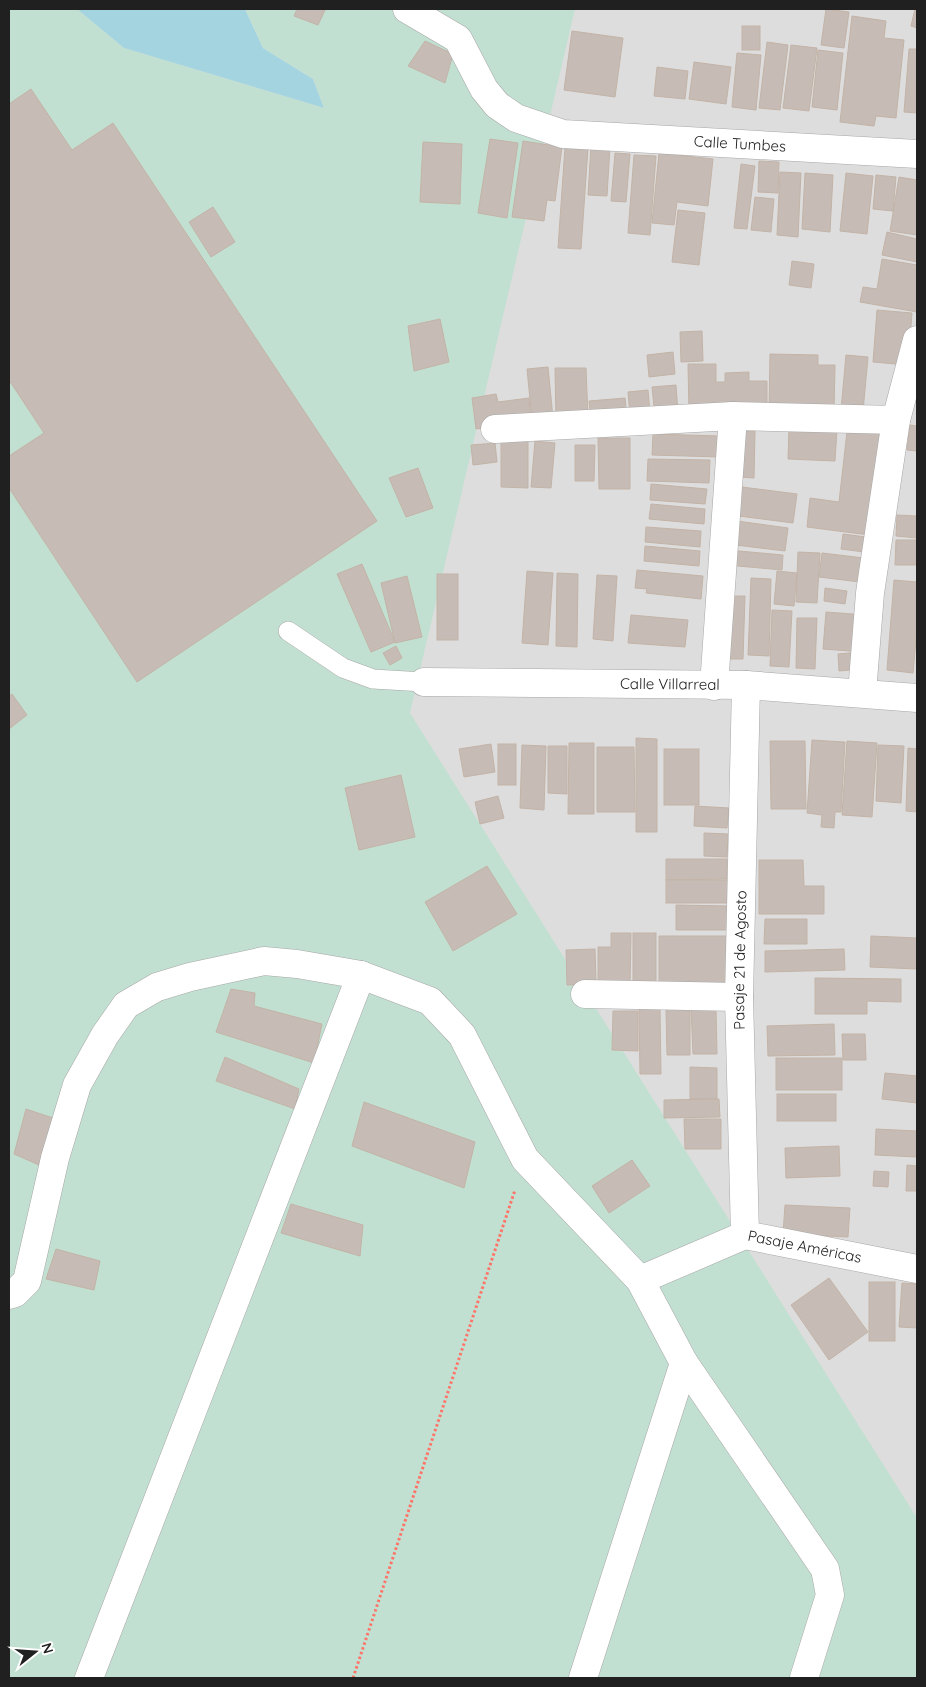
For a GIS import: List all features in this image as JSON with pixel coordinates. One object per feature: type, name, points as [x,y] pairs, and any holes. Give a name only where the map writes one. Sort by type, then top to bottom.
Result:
[{"type":"street","name":"Calle Tumbes","points":[[407,9],[458,39],[484,89],[496,105],[516,118],[563,134],[917,154]]},
{"type":"street","points":[[862,693],[870,593],[896,420],[917,340]]},
{"type":"street","points":[[494,429],[733,416],[896,420]]},
{"type":"street","points":[[714,686],[733,416]]},
{"type":"street","name":"Calle Villarreal","points":[[424,682],[746,685],[917,698]]},
{"type":"street","name":"Pasaje 21 de Agosto","points":[[745,1235],[739,997],[746,685]]},
{"type":"street","points":[[9,1295],[27,1281],[56,1158],[77,1085],[105,1035],[126,1005],[157,987],[190,977],[264,961],[297,964],[361,975],[430,1001],[462,1035],[525,1159],[640,1280],[684,1363],[826,1569],[830,1595],[804,1678]]},
{"type":"street","points":[[89,1678],[361,975]]},
{"type":"street","points":[[585,994],[739,997]]},
{"type":"street","name":"Pasaje Américas","points":[[640,1280],[745,1235],[917,1269]]},
{"type":"street","points":[[583,1678],[684,1363]]},
{"type":"lane","points":[[288,631],[343,668],[373,679],[424,682]]},
{"type":"path","points":[[354,1678],[525,1159]]},
{"type":"shaded area","points":[[77,9],[124,48],[324,108],[313,79],[245,9],[917,9],[917,1678],[9,1038]]},
{"type":"green space","points":[[9,9],[77,9],[124,48],[324,108],[313,79],[263,48],[245,9],[575,9],[410,713],[917,1518],[917,1678],[9,1678]]},
{"type":"water","points":[[77,9],[245,9],[263,48],[313,79],[324,108],[124,48]]},
{"type":"building","points":[[297,9],[325,10],[318,25],[294,16]]},
{"type":"building","points":[[826,9],[849,12],[844,48],[821,45]]},
{"type":"building","points":[[915,9],[917,9],[917,28],[911,26]]},
{"type":"building","points":[[852,16],[886,21],[884,38],[904,40],[896,118],[876,116],[874,126],[840,122]]},
{"type":"building","points":[[742,26],[760,26],[760,50],[742,50]]},
{"type":"building","points":[[572,31],[623,38],[615,97],[564,90]]},
{"type":"building","points":[[425,41],[453,54],[445,83],[408,66]]},
{"type":"building","points":[[767,42],[788,45],[780,110],[759,108]]},
{"type":"building","points":[[791,45],[817,48],[809,111],[783,108]]},
{"type":"building","points":[[909,49],[917,49],[917,113],[904,112]]},
{"type":"building","points":[[818,50],[843,53],[837,110],[812,107]]},
{"type":"building","points":[[737,53],[761,55],[756,110],[732,107]]},
{"type":"building","points":[[694,62],[731,67],[726,104],[689,99]]},
{"type":"building","points":[[657,67],[688,71],[685,99],[654,96]]},
{"type":"building","points":[[31,89],[72,150],[113,123],[377,521],[137,682],[9,488],[9,456],[44,433],[9,380],[9,104]]},
{"type":"building","points":[[490,139],[518,143],[507,218],[478,213]]},
{"type":"building","points":[[523,141],[562,147],[555,201],[547,200],[544,221],[512,217]]},
{"type":"building","points":[[423,142],[462,144],[460,204],[420,202]]},
{"type":"building","points":[[591,146],[610,147],[607,196],[588,195]]},
{"type":"building","points":[[565,147],[588,148],[581,249],[558,248]]},
{"type":"building","points":[[615,153],[630,154],[626,202],[611,201]]},
{"type":"building","points":[[659,153],[713,159],[708,206],[677,202],[674,225],[652,223]]},
{"type":"building","points":[[634,155],[656,156],[650,235],[628,233]]},
{"type":"building","points":[[759,161],[779,162],[778,193],[758,192]]},
{"type":"building","points":[[741,164],[755,166],[747,229],[734,228]]},
{"type":"building","points":[[780,172],[801,173],[798,237],[777,235]]},
{"type":"building","points":[[805,173],[833,175],[830,232],[802,229]]},
{"type":"building","points":[[846,173],[873,176],[867,234],[840,231]]},
{"type":"building","points":[[876,175],[896,177],[893,211],[873,209]]},
{"type":"building","points":[[899,177],[917,180],[917,235],[890,231]]},
{"type":"building","points":[[755,197],[774,199],[771,232],[751,230]]},
{"type":"building","points":[[213,207],[235,242],[211,257],[189,222]]},
{"type":"building","points":[[678,210],[705,213],[699,265],[672,262]]},
{"type":"building","points":[[887,232],[917,239],[917,262],[882,255]]},
{"type":"building","points":[[882,259],[917,265],[917,312],[860,302],[863,287],[877,289]]},
{"type":"building","points":[[792,261],[814,264],[811,288],[789,285]]},
{"type":"building","points":[[877,310],[912,313],[908,365],[873,362]]},
{"type":"building","points":[[440,319],[449,362],[414,371],[408,326]]},
{"type":"building","points":[[702,331],[703,361],[681,362],[680,332]]},
{"type":"building","points":[[673,352],[675,374],[649,377],[647,355]]},
{"type":"building","points":[[770,354],[818,355],[818,365],[835,365],[834,413],[769,411]]},
{"type":"building","points":[[846,355],[868,357],[863,411],[841,410]]},
{"type":"building","points":[[688,364],[716,364],[716,382],[725,382],[725,373],[749,372],[749,381],[767,381],[767,412],[689,413]]},
{"type":"building","points":[[548,367],[553,418],[532,420],[527,369]]},
{"type":"building","points":[[555,368],[586,368],[588,419],[556,420]]},
{"type":"building","points":[[676,385],[678,413],[655,416],[652,387]]},
{"type":"building","points":[[648,390],[650,413],[630,415],[628,392]]},
{"type":"building","points":[[496,394],[498,402],[529,398],[531,421],[476,429],[472,398]]},
{"type":"building","points":[[625,398],[627,418],[591,420],[589,401]]},
{"type":"building","points":[[848,423],[882,427],[869,535],[807,527],[810,498],[839,502]]},
{"type":"building","points":[[910,425],[917,426],[917,451],[907,450]]},
{"type":"building","points":[[789,427],[837,429],[835,461],[788,459]]},
{"type":"building","points":[[738,431],[755,431],[754,478],[738,477]]},
{"type":"building","points":[[653,434],[719,436],[719,457],[652,455]]},
{"type":"building","points":[[598,438],[630,438],[630,489],[599,489]]},
{"type":"building","points":[[501,441],[528,441],[528,488],[501,487]]},
{"type":"building","points":[[535,441],[555,443],[551,488],[531,487]]},
{"type":"building","points":[[495,443],[497,462],[473,465],[471,445]]},
{"type":"building","points":[[575,445],[595,445],[594,481],[575,481]]},
{"type":"building","points":[[648,459],[710,460],[709,483],[647,481]]},
{"type":"building","points":[[418,468],[433,508],[406,517],[389,478]]},
{"type":"building","points":[[651,484],[707,489],[705,504],[650,500]]},
{"type":"building","points":[[734,486],[797,494],[793,523],[731,515]]},
{"type":"building","points":[[651,504],[705,509],[704,524],[649,519]]},
{"type":"building","points":[[897,515],[917,516],[917,538],[896,536]]},
{"type":"building","points":[[730,520],[788,528],[785,551],[727,544]]},
{"type":"building","points":[[646,527],[701,531],[700,547],[645,542]]},
{"type":"building","points":[[843,534],[874,538],[872,553],[841,549]]},
{"type":"building","points":[[896,540],[917,540],[917,565],[895,565]]},
{"type":"building","points":[[645,546],[700,551],[699,566],[644,561]]},
{"type":"building","points":[[728,550],[783,555],[782,570],[727,565]]},
{"type":"building","points":[[798,552],[820,553],[817,603],[796,602]]},
{"type":"building","points":[[822,553],[872,559],[868,583],[819,577]]},
{"type":"building","points":[[362,564],[395,642],[371,652],[337,574]]},
{"type":"building","points":[[637,570],[703,576],[701,599],[646,593],[647,589],[635,588]]},
{"type":"building","points":[[527,571],[553,573],[548,645],[522,643]]},
{"type":"building","points":[[777,571],[797,573],[794,606],[774,604]]},
{"type":"building","points":[[557,573],[578,574],[577,647],[556,646]]},
{"type":"building","points":[[437,574],[458,574],[458,640],[437,640]]},
{"type":"building","points":[[597,575],[617,576],[613,641],[593,639]]},
{"type":"building","points":[[407,576],[422,637],[395,643],[381,583]]},
{"type":"building","points":[[751,578],[771,579],[769,656],[748,655]]},
{"type":"building","points":[[894,580],[917,582],[917,629],[913,673],[887,670]]},
{"type":"building","points":[[825,588],[847,591],[845,604],[824,601]]},
{"type":"building","points":[[726,596],[745,596],[743,659],[724,659]]},
{"type":"building","points":[[772,610],[792,611],[789,667],[770,666]]},
{"type":"building","points":[[826,612],[866,615],[863,652],[823,649]]},
{"type":"building","points":[[631,615],[688,620],[685,647],[628,643]]},
{"type":"building","points":[[797,618],[817,618],[815,669],[796,668]]},
{"type":"building","points":[[396,646],[402,658],[390,665],[383,653]]},
{"type":"building","points":[[860,652],[861,669],[839,671],[838,654]]},
{"type":"building","points":[[12,694],[27,715],[9,729],[9,696]]},
{"type":"building","points":[[636,738],[657,739],[657,832],[636,832]]},
{"type":"building","points":[[812,740],[845,742],[841,812],[835,812],[834,828],[821,827],[822,815],[807,813]]},
{"type":"building","points":[[770,741],[805,741],[806,809],[771,809]]},
{"type":"building","points":[[847,741],[877,743],[872,817],[842,815]]},
{"type":"building","points":[[569,743],[594,743],[594,814],[568,814]]},
{"type":"building","points":[[491,744],[495,772],[464,777],[459,749]]},
{"type":"building","points":[[498,744],[516,744],[516,785],[498,785]]},
{"type":"building","points":[[522,745],[546,746],[544,810],[520,808]]},
{"type":"building","points":[[878,745],[904,746],[901,803],[876,801]]},
{"type":"building","points":[[548,746],[567,746],[567,794],[548,793]]},
{"type":"building","points":[[597,747],[634,747],[635,812],[597,812]]},
{"type":"building","points":[[908,748],[917,749],[917,812],[906,811]]},
{"type":"building","points":[[664,749],[699,749],[699,805],[664,805]]},
{"type":"building","points":[[401,775],[415,837],[359,850],[345,788]]},
{"type":"building","points":[[498,796],[504,818],[480,824],[475,802]]},
{"type":"building","points":[[695,806],[729,808],[727,828],[694,826]]},
{"type":"building","points":[[704,833],[728,834],[727,857],[704,856]]},
{"type":"building","points":[[666,859],[727,859],[727,879],[666,880]]},
{"type":"building","points":[[759,860],[803,860],[804,886],[824,886],[824,914],[759,914]]},
{"type":"building","points":[[487,866],[517,914],[453,951],[425,902]]},
{"type":"building","points":[[666,880],[728,880],[728,903],[666,903]]},
{"type":"building","points":[[676,905],[729,906],[729,930],[676,930]]},
{"type":"building","points":[[765,919],[807,919],[807,944],[764,944]]},
{"type":"building","points":[[611,933],[631,933],[630,985],[598,985],[598,947],[611,947]]},
{"type":"building","points":[[633,933],[656,933],[656,987],[633,987]]},
{"type":"building","points":[[659,936],[731,936],[731,986],[659,987]]},
{"type":"building","points":[[871,936],[917,938],[917,969],[870,967]]},
{"type":"building","points":[[595,949],[596,984],[567,985],[566,950]]},
{"type":"building","points":[[844,949],[845,970],[765,972],[765,951]]},
{"type":"building","points":[[815,978],[901,979],[901,1002],[867,1001],[867,1014],[815,1014]]},
{"type":"building","points":[[231,989],[255,993],[254,1006],[322,1024],[314,1063],[216,1032]]},
{"type":"building","points":[[639,1008],[660,1008],[661,1074],[640,1074]]},
{"type":"building","points":[[716,1008],[717,1054],[693,1054],[691,1009]]},
{"type":"building","points":[[666,1009],[690,1009],[690,1055],[667,1055]]},
{"type":"building","points":[[613,1011],[638,1011],[638,1051],[612,1050]]},
{"type":"building","points":[[834,1024],[835,1055],[768,1056],[767,1026]]},
{"type":"building","points":[[842,1034],[865,1034],[866,1060],[843,1060]]},
{"type":"building","points":[[225,1057],[299,1089],[295,1109],[216,1081]]},
{"type":"building","points":[[776,1058],[842,1058],[842,1090],[776,1090]]},
{"type":"building","points":[[690,1067],[717,1068],[717,1099],[690,1099]]},
{"type":"building","points":[[885,1073],[917,1076],[917,1103],[882,1099]]},
{"type":"building","points":[[777,1094],[836,1094],[836,1121],[777,1121]]},
{"type":"building","points":[[719,1099],[720,1117],[664,1118],[664,1100]]},
{"type":"building","points":[[364,1102],[475,1142],[464,1188],[352,1146]]},
{"type":"building","points":[[26,1109],[53,1118],[39,1165],[14,1154]]},
{"type":"building","points":[[684,1119],[721,1119],[721,1149],[685,1149]]},
{"type":"building","points":[[876,1129],[917,1131],[917,1157],[875,1155]]},
{"type":"building","points":[[839,1146],[840,1176],[786,1178],[785,1148]]},
{"type":"building","points":[[632,1160],[650,1186],[609,1213],[592,1186]]},
{"type":"building","points":[[907,1165],[917,1166],[917,1191],[906,1191]]},
{"type":"building","points":[[874,1171],[889,1172],[888,1187],[873,1186]]},
{"type":"building","points":[[291,1204],[363,1225],[360,1256],[281,1233]]},
{"type":"building","points":[[785,1205],[850,1208],[848,1237],[783,1234]]},
{"type":"building","points":[[56,1249],[100,1261],[94,1290],[46,1279]]},
{"type":"building","points":[[829,1278],[868,1332],[829,1360],[791,1305]]},
{"type":"building","points":[[869,1282],[895,1282],[895,1341],[869,1341]]},
{"type":"building","points":[[902,1283],[917,1284],[917,1328],[899,1327]]}]
